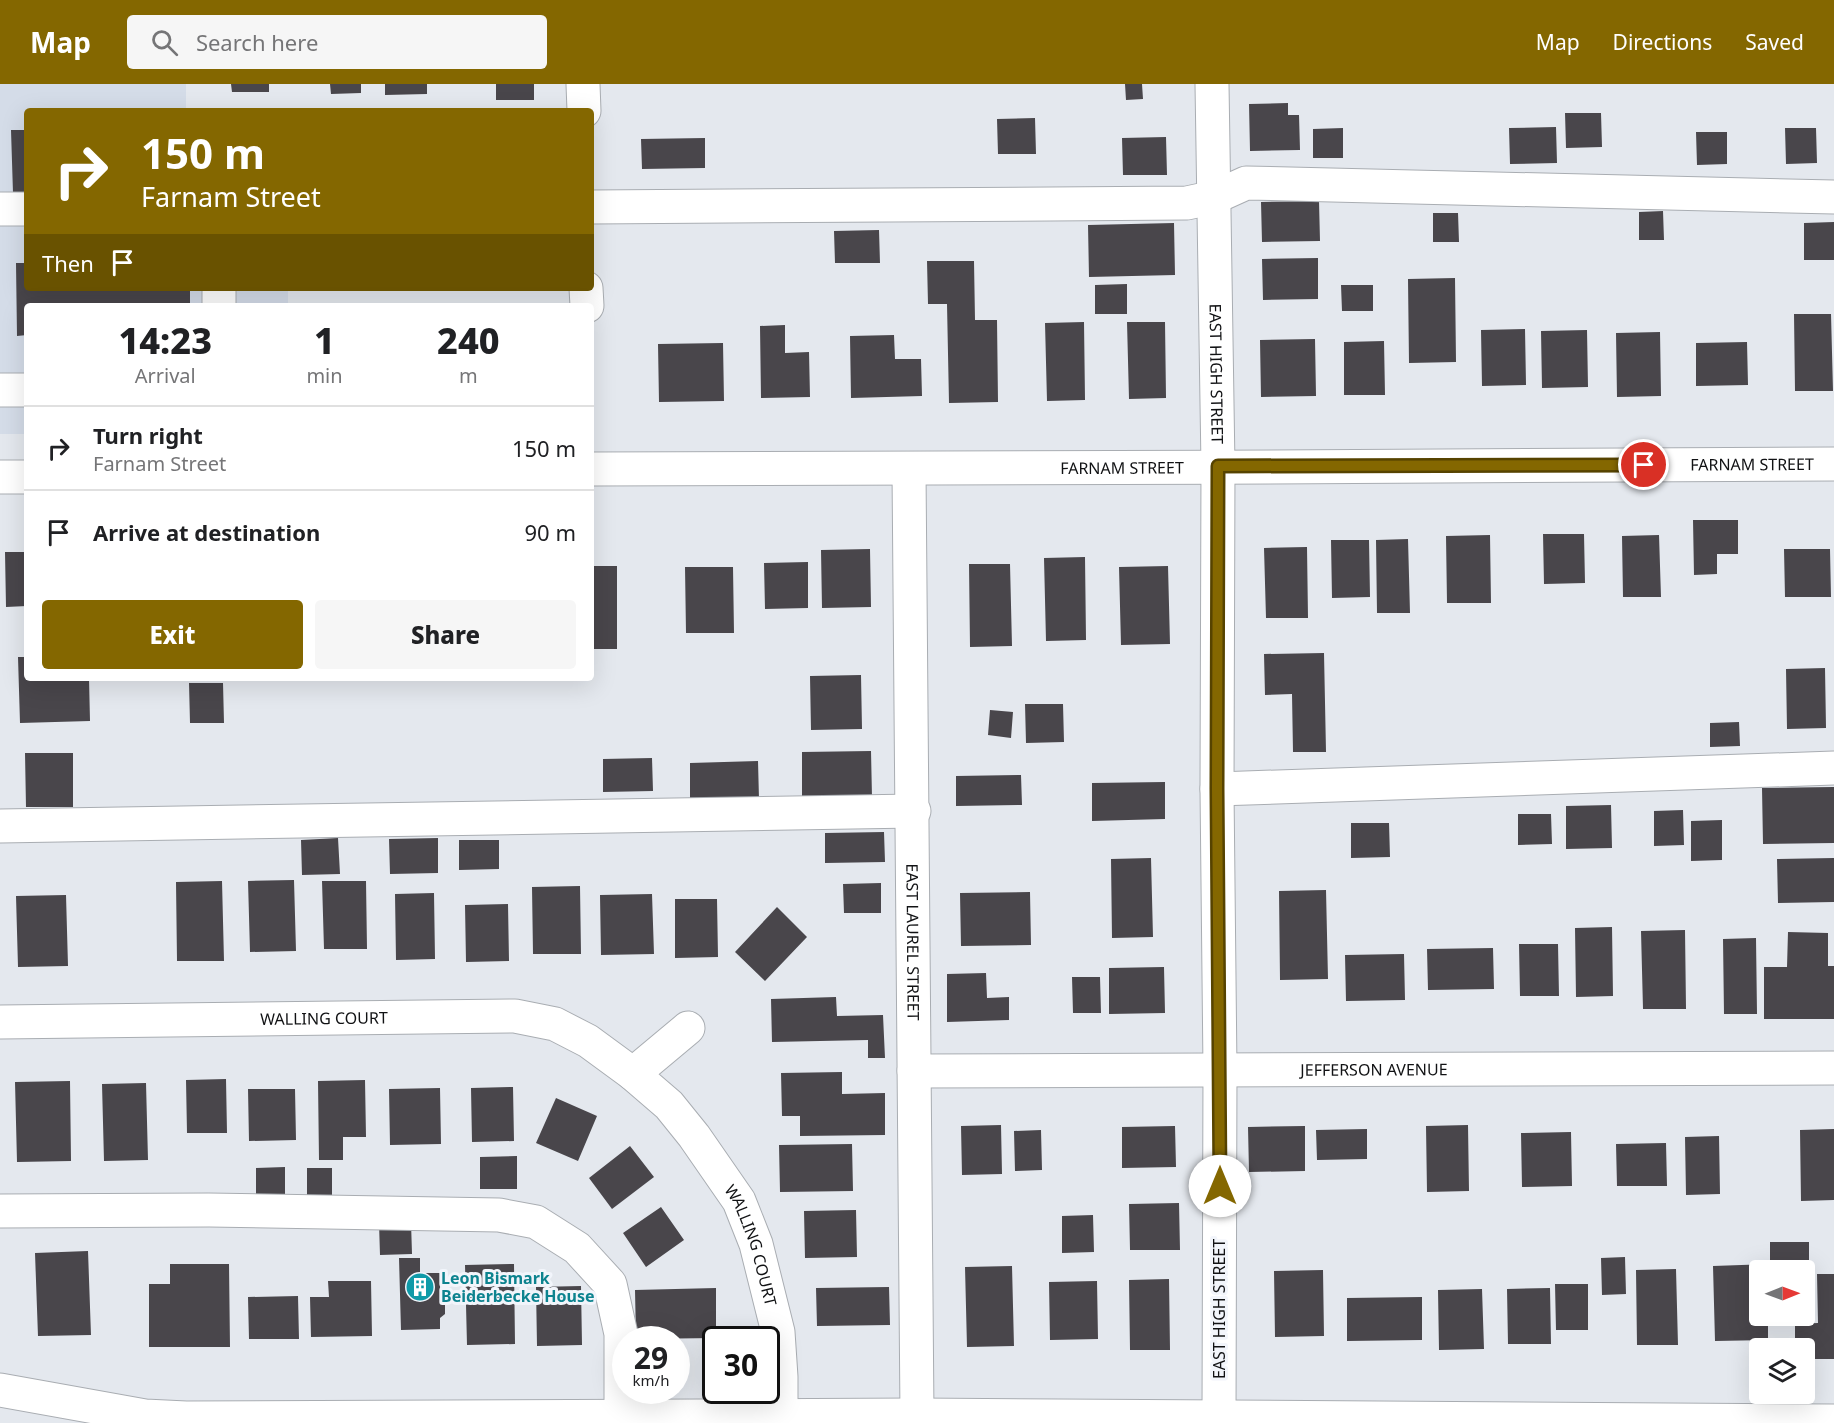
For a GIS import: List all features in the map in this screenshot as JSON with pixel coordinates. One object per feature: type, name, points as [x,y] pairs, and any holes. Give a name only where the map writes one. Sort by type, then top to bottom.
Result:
[{"type":"street","points":[[583,84],[584,108]]},
{"type":"street","name":"EAST HIGH STREET","points":[[1212,84],[1218,466],[1219,1418]]},
{"type":"street","points":[[594,207],[1187,203],[1215,197],[1246,183],[1834,197]]},
{"type":"street","points":[[0,209],[24,209]]},
{"type":"street","points":[[0,390],[24,390]]},
{"type":"street","name":"FARNAM STREET","points":[[594,469],[909,470],[1218,466],[1834,464]]},
{"type":"street","name":"EAST LAUREL STREET","points":[[909,470],[914,811],[917,1415]]},
{"type":"street","points":[[0,477],[24,477]]},
{"type":"street","points":[[1217,789],[1834,768]]},
{"type":"street","points":[[0,826],[914,811]]},
{"type":"street","name":"WALLING COURT","points":[[0,1022],[516,1016],[555,1024],[588,1041],[633,1074],[669,1106],[694,1136],[739,1201],[756,1244],[778,1332],[781,1417]]},
{"type":"street","points":[[633,1074],[688,1028]]},
{"type":"street","name":"JEFFERSON AVENUE","points":[[914,1071],[1834,1068]]},
{"type":"street","points":[[0,1211],[209,1210],[499,1215],[536,1222],[577,1248],[610,1284],[621,1334],[621,1416]]},
{"type":"street","points":[[0,1390],[145,1416],[186,1418],[917,1415],[1358,1421],[1825,1422]]},
{"type":"shaded area","points":[[0,84],[186,84],[186,108],[24,108],[24,197],[0,198]]},
{"type":"shaded area","points":[[0,223],[24,223],[24,291],[288,291],[288,303],[24,303],[24,434],[0,434]]},
{"type":"building","points":[[231,84],[269,84],[269,92],[232,92]]},
{"type":"building","points":[[330,84],[361,84],[361,93],[331,94]]},
{"type":"building","points":[[385,84],[427,84],[427,94],[385,95]]},
{"type":"building","points":[[496,84],[534,84],[534,100],[496,100]]},
{"type":"building","points":[[1125,84],[1142,84],[1143,99],[1126,100]]},
{"type":"building","points":[[1288,103],[1288,115],[1299,115],[1300,150],[1250,151],[1249,104]]},
{"type":"building","points":[[1565,113],[1601,113],[1602,147],[1566,148]]},
{"type":"building","points":[[1035,118],[1036,154],[998,154],[997,119]]},
{"type":"building","points":[[1556,127],[1557,163],[1510,164],[1509,128]]},
{"type":"building","points":[[1343,128],[1343,158],[1313,158],[1313,129]]},
{"type":"building","points":[[1785,128],[1816,128],[1817,163],[1786,164]]},
{"type":"building","points":[[11,130],[24,130],[24,193],[13,193]]},
{"type":"building","points":[[1696,132],[1727,132],[1727,164],[1697,165]]},
{"type":"building","points":[[1166,137],[1167,175],[1123,175],[1122,138]]},
{"type":"building","points":[[705,138],[705,168],[642,169],[641,139]]},
{"type":"building","points":[[1319,201],[1320,241],[1262,242],[1261,202]]},
{"type":"building","points":[[1663,211],[1664,240],[1639,240],[1639,212]]},
{"type":"building","points":[[1433,213],[1458,213],[1459,242],[1433,242]]},
{"type":"building","points":[[1834,222],[1834,260],[1804,260],[1804,223]]},
{"type":"building","points":[[1174,223],[1175,275],[1089,277],[1088,225]]},
{"type":"building","points":[[879,230],[880,263],[835,263],[834,231]]},
{"type":"building","points":[[1318,258],[1318,299],[1263,300],[1262,259]]},
{"type":"building","points":[[927,261],[974,261],[975,320],[997,320],[998,402],[949,403],[947,304],[928,304]]},
{"type":"building","points":[[16,263],[24,263],[24,291],[190,291],[190,303],[24,303],[24,335],[17,336]]},
{"type":"building","points":[[1455,278],[1456,362],[1409,363],[1408,279]]},
{"type":"building","points":[[1127,284],[1127,314],[1095,314],[1095,285]]},
{"type":"building","points":[[1341,285],[1373,285],[1373,311],[1342,311]]},
{"type":"building","points":[[1794,314],[1831,314],[1833,391],[1795,391]]},
{"type":"building","points":[[1084,322],[1085,400],[1047,401],[1045,323]]},
{"type":"building","points":[[1127,322],[1165,322],[1166,398],[1129,399]]},
{"type":"building","points":[[785,325],[785,353],[809,352],[810,397],[761,398],[760,326]]},
{"type":"building","points":[[1525,329],[1526,385],[1482,386],[1481,330]]},
{"type":"building","points":[[1587,330],[1588,387],[1542,388],[1541,331]]},
{"type":"building","points":[[1660,332],[1661,396],[1617,397],[1616,333]]},
{"type":"building","points":[[894,335],[895,359],[921,359],[922,396],[851,398],[850,336]]},
{"type":"building","points":[[1315,339],[1316,396],[1261,397],[1260,340]]},
{"type":"building","points":[[1384,341],[1385,395],[1344,395],[1344,342]]},
{"type":"building","points":[[1747,342],[1748,385],[1696,386],[1696,343]]},
{"type":"building","points":[[723,343],[724,401],[659,402],[658,344]]},
{"type":"building","points":[[1693,520],[1738,520],[1738,554],[1717,554],[1717,574],[1694,575]]},
{"type":"building","points":[[1543,534],[1584,534],[1585,583],[1544,584]]},
{"type":"building","points":[[1490,535],[1491,603],[1447,603],[1446,536]]},
{"type":"building","points":[[1659,535],[1661,597],[1623,597],[1622,536]]},
{"type":"building","points":[[1408,539],[1410,613],[1377,613],[1376,540]]},
{"type":"building","points":[[1331,540],[1369,540],[1370,597],[1332,598]]},
{"type":"building","points":[[1307,547],[1308,618],[1266,618],[1264,548]]},
{"type":"building","points":[[870,549],[871,607],[822,608],[821,550]]},
{"type":"building","points":[[1784,549],[1830,549],[1831,597],[1785,597]]},
{"type":"building","points":[[5,552],[24,552],[24,606],[6,607]]},
{"type":"building","points":[[1085,557],[1086,640],[1046,641],[1044,558]]},
{"type":"building","points":[[808,562],[808,608],[765,609],[764,563]]},
{"type":"building","points":[[969,564],[1010,564],[1012,646],[970,647]]},
{"type":"building","points":[[594,566],[617,566],[617,649],[594,649]]},
{"type":"building","points":[[1168,566],[1170,644],[1121,645],[1119,567]]},
{"type":"building","points":[[685,567],[733,567],[734,633],[686,633]]},
{"type":"building","points":[[1324,653],[1326,752],[1293,752],[1292,694],[1265,695],[1264,654]]},
{"type":"building","points":[[18,657],[24,657],[24,681],[89,681],[90,721],[20,723]]},
{"type":"building","points":[[1825,668],[1826,728],[1787,729],[1786,669]]},
{"type":"building","points":[[861,675],[862,729],[811,730],[810,676]]},
{"type":"building","points":[[189,683],[223,683],[224,723],[190,723]]},
{"type":"building","points":[[1025,704],[1063,704],[1064,742],[1026,743]]},
{"type":"building","points":[[990,710],[1013,712],[1011,738],[988,735]]},
{"type":"building","points":[[1739,722],[1740,746],[1710,747],[1710,723]]},
{"type":"building","points":[[871,751],[872,797],[802,798],[802,752]]},
{"type":"building","points":[[25,753],[73,753],[73,807],[26,807]]},
{"type":"building","points":[[652,758],[653,791],[603,792],[603,759]]},
{"type":"building","points":[[758,761],[759,799],[690,800],[690,763]]},
{"type":"building","points":[[1021,775],[1022,805],[956,806],[956,776]]},
{"type":"building","points":[[1165,782],[1165,819],[1092,821],[1092,783]]},
{"type":"building","points":[[1834,787],[1834,843],[1763,844],[1762,788]]},
{"type":"building","points":[[1611,805],[1612,848],[1566,849],[1566,806]]},
{"type":"building","points":[[1683,810],[1684,845],[1654,846],[1654,811]]},
{"type":"building","points":[[1518,814],[1551,814],[1552,844],[1518,845]]},
{"type":"building","points":[[1722,820],[1722,860],[1691,861],[1691,821]]},
{"type":"building","points":[[1351,823],[1389,823],[1390,857],[1351,858]]},
{"type":"building","points":[[884,832],[885,862],[825,863],[825,833]]},
{"type":"building","points":[[338,838],[340,874],[302,875],[301,840]]},
{"type":"building","points":[[438,838],[438,873],[390,874],[389,839]]},
{"type":"building","points":[[459,840],[499,840],[499,869],[459,870]]},
{"type":"building","points":[[1151,858],[1153,937],[1112,938],[1111,859]]},
{"type":"building","points":[[1834,858],[1834,902],[1778,903],[1777,859]]},
{"type":"building","points":[[294,880],[296,951],[250,952],[248,881]]},
{"type":"building","points":[[222,881],[224,961],[177,961],[176,882]]},
{"type":"building","points":[[322,881],[366,881],[367,949],[324,949]]},
{"type":"building","points":[[881,883],[881,913],[844,913],[843,884]]},
{"type":"building","points":[[580,886],[581,954],[533,954],[532,887]]},
{"type":"building","points":[[1326,890],[1328,979],[1280,980],[1279,891]]},
{"type":"building","points":[[1030,892],[1031,945],[961,946],[960,893]]},
{"type":"building","points":[[434,893],[435,959],[396,960],[395,894]]},
{"type":"building","points":[[652,894],[654,954],[601,955],[600,895]]},
{"type":"building","points":[[66,895],[68,966],[18,967],[16,896]]},
{"type":"building","points":[[675,899],[717,899],[718,957],[675,958]]},
{"type":"building","points":[[508,904],[509,961],[466,962],[465,905]]},
{"type":"building","points":[[777,907],[807,937],[765,981],[735,952]]},
{"type":"building","points":[[1612,927],[1613,996],[1576,997],[1575,928]]},
{"type":"building","points":[[1685,930],[1686,1009],[1643,1009],[1641,931]]},
{"type":"building","points":[[1788,932],[1828,933],[1828,966],[1834,966],[1834,1019],[1764,1019],[1764,967],[1787,967]]},
{"type":"building","points":[[1756,938],[1757,1014],[1724,1014],[1723,939]]},
{"type":"building","points":[[1519,944],[1558,944],[1559,996],[1520,996]]},
{"type":"building","points":[[1493,948],[1494,989],[1428,990],[1427,949]]},
{"type":"building","points":[[1404,954],[1405,1000],[1346,1001],[1345,955]]},
{"type":"building","points":[[1164,967],[1165,1013],[1109,1014],[1109,968]]},
{"type":"building","points":[[986,973],[987,998],[1009,997],[1009,1020],[947,1022],[947,974]]},
{"type":"building","points":[[1072,977],[1100,977],[1101,1013],[1073,1013]]},
{"type":"building","points":[[836,997],[837,1016],[883,1015],[885,1058],[868,1058],[868,1040],[772,1042],[771,999]]},
{"type":"building","points":[[842,1072],[842,1094],[885,1093],[885,1135],[800,1136],[800,1116],[782,1116],[781,1073]]},
{"type":"building","points":[[226,1079],[227,1133],[187,1133],[186,1080]]},
{"type":"building","points":[[365,1080],[366,1137],[343,1137],[343,1160],[319,1160],[318,1081]]},
{"type":"building","points":[[70,1081],[71,1161],[17,1162],[15,1082]]},
{"type":"building","points":[[146,1083],[148,1160],[104,1161],[102,1084]]},
{"type":"building","points":[[513,1087],[514,1141],[472,1142],[471,1088]]},
{"type":"building","points":[[440,1088],[441,1144],[390,1145],[389,1089]]},
{"type":"building","points":[[248,1089],[295,1089],[296,1140],[249,1141]]},
{"type":"building","points":[[556,1098],[597,1116],[578,1161],[536,1143]]},
{"type":"building","points":[[1001,1125],[1002,1174],[962,1175],[961,1126]]},
{"type":"building","points":[[1468,1125],[1469,1191],[1427,1192],[1426,1126]]},
{"type":"building","points":[[1175,1126],[1176,1167],[1122,1168],[1122,1127]]},
{"type":"building","points":[[1305,1126],[1305,1171],[1249,1172],[1248,1127]]},
{"type":"building","points":[[1367,1129],[1367,1159],[1317,1160],[1316,1130]]},
{"type":"building","points":[[1834,1129],[1834,1200],[1801,1201],[1800,1130]]},
{"type":"building","points":[[1041,1130],[1042,1170],[1015,1171],[1014,1131]]},
{"type":"building","points":[[1571,1132],[1572,1186],[1522,1187],[1521,1133]]},
{"type":"building","points":[[1719,1136],[1720,1194],[1686,1195],[1685,1137]]},
{"type":"building","points":[[1666,1143],[1667,1186],[1617,1186],[1616,1144]]},
{"type":"building","points":[[852,1144],[853,1191],[780,1192],[779,1145]]},
{"type":"building","points":[[630,1146],[654,1177],[612,1209],[589,1178]]},
{"type":"building","points":[[517,1156],[517,1189],[480,1189],[480,1157]]},
{"type":"building","points":[[285,1167],[285,1197],[256,1198],[256,1168]]},
{"type":"building","points":[[307,1168],[332,1168],[332,1198],[307,1199]]},
{"type":"building","points":[[1179,1203],[1180,1250],[1130,1250],[1129,1204]]},
{"type":"building","points":[[661,1207],[684,1240],[646,1267],[623,1233]]},
{"type":"building","points":[[856,1210],[857,1257],[805,1258],[804,1211]]},
{"type":"building","points":[[1093,1215],[1094,1252],[1062,1253],[1062,1216]]},
{"type":"building","points":[[411,1222],[412,1254],[380,1255],[379,1223]]},
{"type":"building","points":[[1770,1242],[1809,1242],[1809,1260],[1770,1260]]},
{"type":"building","points":[[88,1251],[91,1335],[38,1336],[35,1253]]},
{"type":"building","points":[[1625,1257],[1626,1294],[1602,1295],[1601,1258]]},
{"type":"building","name":"Leon Bismark Beiderbecke House","points":[[399,1258],[420,1258],[420,1273],[440,1273],[440,1300],[445,1305],[445,1314],[440,1318],[440,1329],[401,1330]]},
{"type":"building","points":[[170,1264],[229,1264],[230,1347],[149,1347],[149,1284],[170,1284]]},
{"type":"building","points":[[514,1264],[515,1344],[467,1345],[465,1265]]},
{"type":"building","points":[[1749,1265],[1749,1326],[1768,1326],[1768,1338],[1715,1341],[1713,1266]]},
{"type":"building","points":[[1012,1266],[1014,1346],[967,1347],[965,1267]]},
{"type":"building","points":[[1676,1269],[1678,1345],[1637,1345],[1636,1270]]},
{"type":"building","points":[[1323,1270],[1324,1336],[1275,1337],[1274,1271]]},
{"type":"building","points":[[1817,1274],[1834,1274],[1834,1359],[1815,1359],[1815,1338],[1795,1338],[1795,1326],[1815,1326],[1815,1323],[1818,1323]]},
{"type":"building","points":[[1169,1279],[1170,1350],[1130,1350],[1129,1280]]},
{"type":"building","points":[[328,1281],[371,1281],[372,1336],[311,1337],[310,1297],[329,1297]]},
{"type":"building","points":[[1097,1281],[1098,1339],[1050,1340],[1049,1282]]},
{"type":"building","points":[[1555,1284],[1588,1284],[1588,1330],[1556,1330]]},
{"type":"building","points":[[581,1286],[582,1345],[537,1346],[536,1287]]},
{"type":"building","points":[[889,1287],[890,1325],[817,1326],[816,1288]]},
{"type":"building","points":[[716,1288],[716,1326],[702,1326],[702,1338],[690,1338],[690,1326],[636,1326],[635,1290]]},
{"type":"building","points":[[1550,1288],[1551,1344],[1508,1344],[1507,1289]]},
{"type":"building","points":[[1482,1289],[1484,1349],[1439,1350],[1438,1290]]},
{"type":"building","points":[[298,1296],[299,1339],[249,1339],[248,1297]]},
{"type":"building","points":[[1422,1297],[1422,1340],[1347,1341],[1347,1298]]},
{"type":"place","name":"Leon Bismark Beiderbecke House","points":[[420,1287]]},
{"type":"route","points":[[1220,1186],[1217,789],[1218,466],[1644,465]]}]
